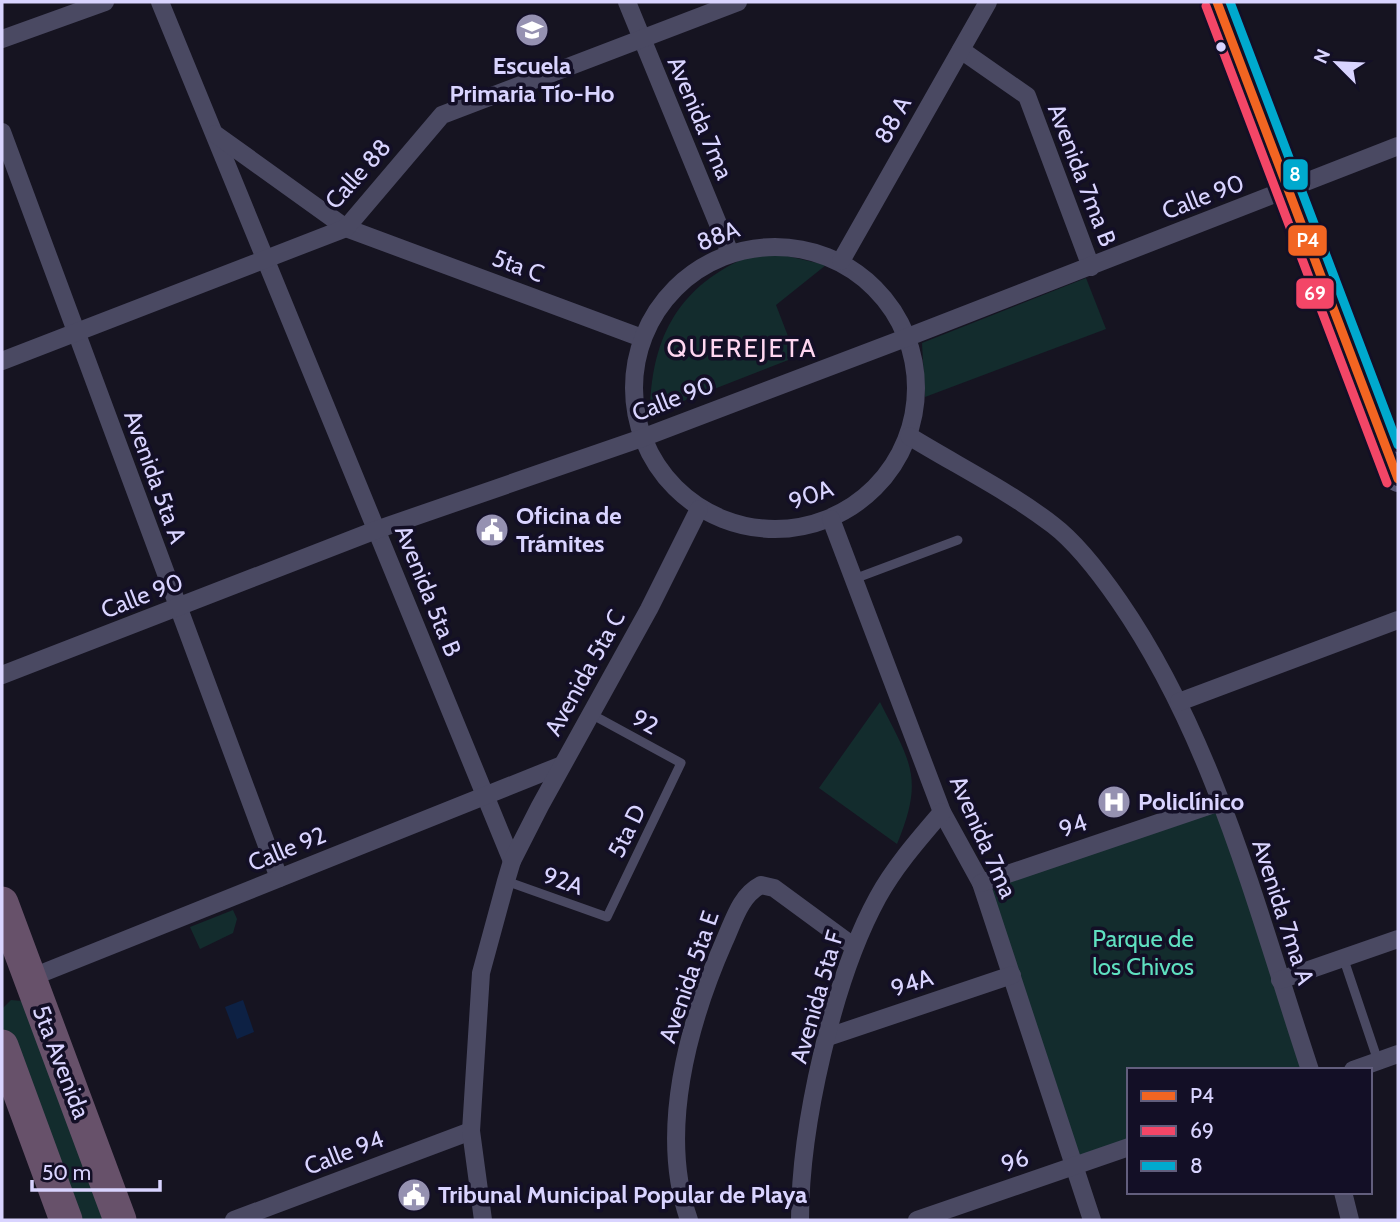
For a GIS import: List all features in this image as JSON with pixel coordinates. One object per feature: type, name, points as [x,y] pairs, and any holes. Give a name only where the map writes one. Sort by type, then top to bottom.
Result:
[{"type":"highway","name":"5ta Avenida","points":[[2,903],[120,1220]]},
{"type":"highway","name":"5ta Avenida","points":[[2,1046],[66,1220]]},
{"type":"main road","points":[[1217,2],[1398,479]]},
{"type":"street","points":[[2,39],[104,2]]},
{"type":"street","name":"Avenida 5ta B","points":[[160,2],[512,861]]},
{"type":"street","name":"Avenida 7ma","points":[[627,2],[730,253]]},
{"type":"street","name":"Calle 88","points":[[2,361],[346,228],[442,115],[738,2]]},
{"type":"street","name":"88 A","points":[[841,261],[988,2]]},
{"type":"street","name":"Avenida 7ma B","points":[[961,50],[1027,96],[1091,267]]},
{"type":"street","name":"Avenida 5ta A","points":[[2,132],[279,878]]},
{"type":"street","name":"5ta C","points":[[215,134],[346,228],[642,338]]},
{"type":"street","name":"Calle 90","points":[[2,675],[376,530],[642,438],[1091,267],[1398,146]]},
{"type":"street","name":"88A","points":[[642,338],[663,301],[685,279],[730,253],[767,246],[806,248],[841,261],[877,289],[892,307],[908,337]]},
{"type":"street","name":"90A","points":[[699,509],[741,526],[787,530],[831,519],[864,498],[891,470],[909,436],[916,403],[916,381],[908,337]]},
{"type":"street","points":[[642,338],[634,371],[634,405],[642,438],[665,478],[699,509]]},
{"type":"street","name":"Avenida 7ma A","points":[[909,436],[1054,526],[1102,577],[1146,641],[1179,702],[1220,802],[1309,1068]]},
{"type":"street","name":"Avenida 5ta C","points":[[512,861],[699,509]]},
{"type":"street","name":"Avenida 7ma","points":[[831,519],[942,812],[981,883],[1092,1220]]},
{"type":"street","points":[[1179,702],[1398,620]]},
{"type":"street","name":"Calle 92","points":[[30,978],[562,765]]},
{"type":"street","name":"94","points":[[981,883],[1220,802]]},
{"type":"street","name":"Avenida 5ta F","points":[[800,1220],[806,1130],[853,946],[878,895],[908,852],[942,812]]},
{"type":"street","points":[[483,1220],[471,1131],[481,973],[512,861]]},
{"type":"street","name":"Avenida 5ta E","points":[[689,1220],[677,1153],[680,1094],[694,1028],[716,960],[740,905],[750,891],[761,885],[786,894],[853,946]]},
{"type":"street","points":[[1280,980],[1398,939]]},
{"type":"street","name":"94A","points":[[828,1037],[1012,975]]},
{"type":"street","points":[[1359,1068],[1398,1054]]},
{"type":"street","name":"Calle 94","points":[[233,1220],[471,1131]]},
{"type":"street","name":"96","points":[[917,1220],[1127,1148]]},
{"type":"street","points":[[1344,1194],[1350,1220]]},
{"type":"lane","points":[[854,579],[958,540]]},
{"type":"lane","name":"92","points":[[591,714],[681,763]]},
{"type":"lane","name":"5ta D","points":[[607,917],[681,763]]},
{"type":"lane","name":"92A","points":[[506,881],[607,917]]},
{"type":"lane","points":[[1343,957],[1378,1061]]},
{"type":"green space","points":[[783,255],[826,265],[776,305],[796,357],[650,414],[655,364],[662,341],[684,302],[701,285],[745,258]]},
{"type":"green space","points":[[1086,278],[1106,329],[925,397],[922,343]]},
{"type":"green space","points":[[880,702],[906,756],[912,785],[906,821],[897,844],[819,788]]},
{"type":"green space","name":"Parque de los Chivos","points":[[1220,802],[1309,1068],[1127,1068],[1127,1148],[1075,1166],[981,883]]},
{"type":"green space","points":[[233,910],[237,919],[233,933],[200,949],[190,927]]},
{"type":"green space","points":[[11,1000],[22,1001],[109,1220],[77,1220],[2,1025],[2,1009]]},
{"type":"water","points":[[243,1000],[254,1032],[237,1039],[225,1007]]},
{"type":"transit line","name":"P4","points":[[1217,2],[1398,479]]},
{"type":"transit line","name":"8","points":[[1230,2],[1398,445]]},
{"type":"transit line","name":"69","points":[[1206,6],[1387,483]]},
{"type":"place","name":"Escuela Primaria Tío-Ho","points":[[532,30]]},
{"type":"place","name":"Oficina de Trámites","points":[[492,530]]},
{"type":"place","name":"Policlínico","points":[[1114,802]]},
{"type":"place","name":"Tribunal Municipal Popular de Playa","points":[[414,1195]]},
{"type":"district","name":"QUEREJETA","points":[[742,348]]}]
